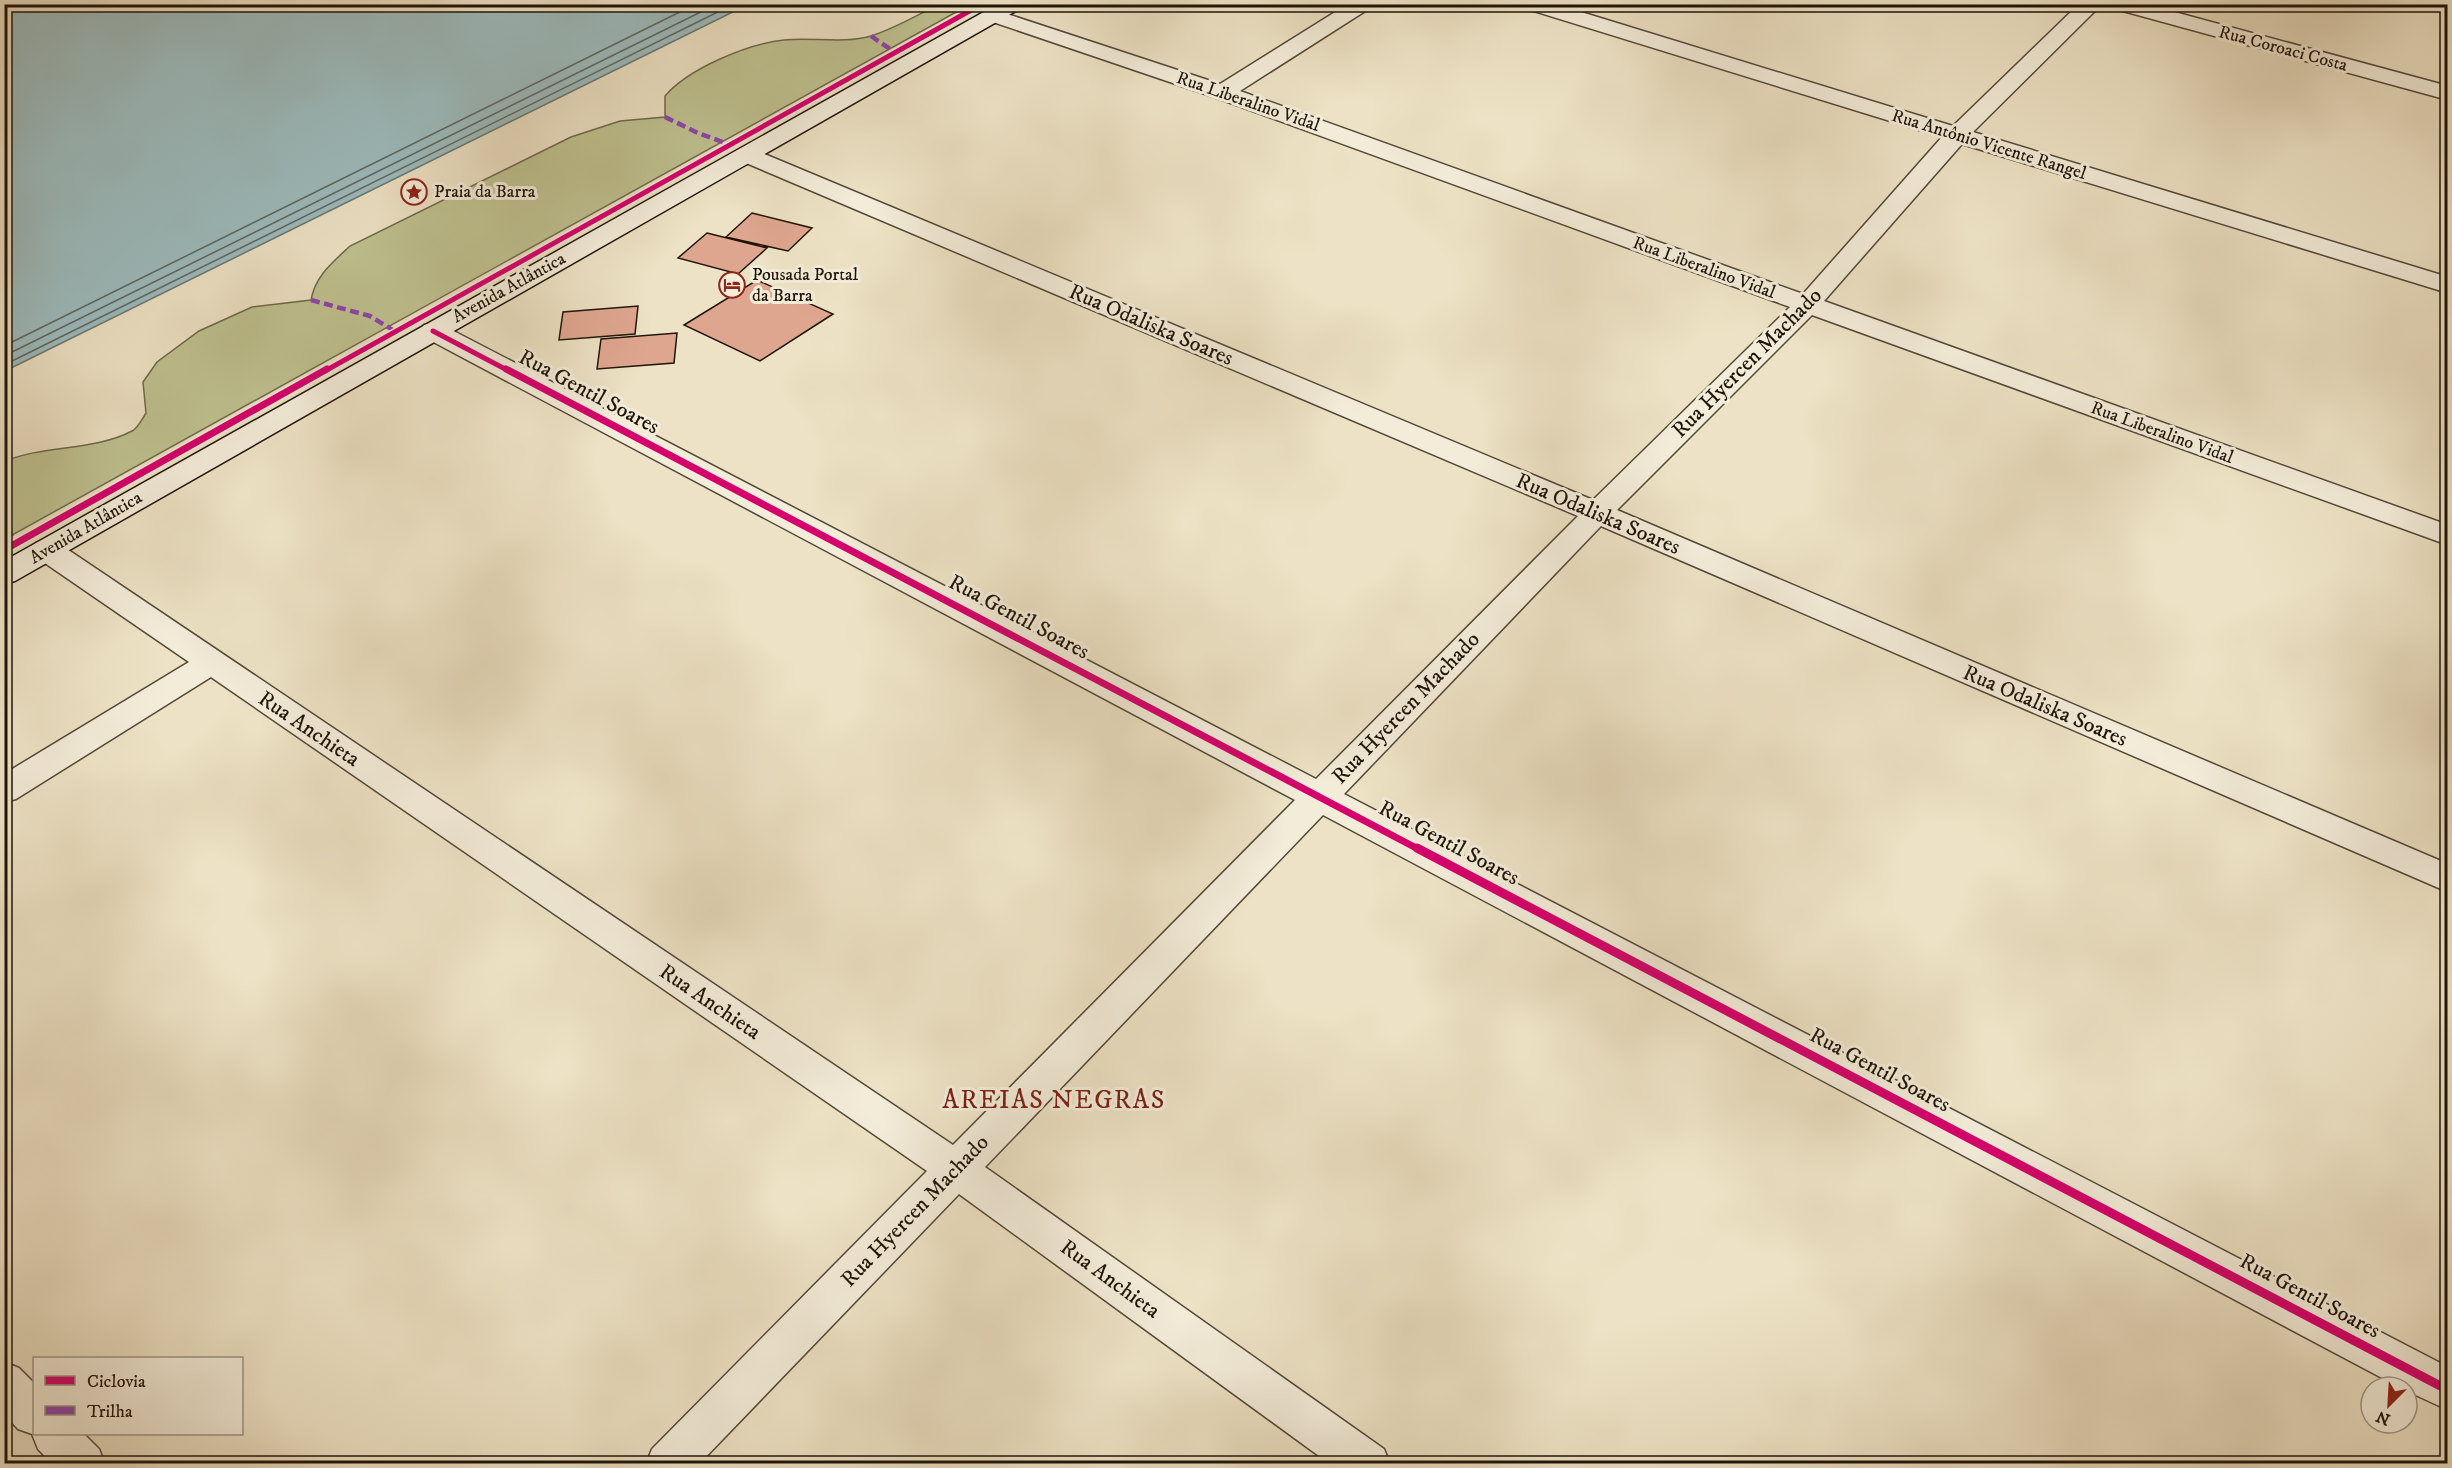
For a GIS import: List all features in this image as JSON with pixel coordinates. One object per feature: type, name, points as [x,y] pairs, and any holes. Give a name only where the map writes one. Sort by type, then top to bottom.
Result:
[{"type":"street","points":[[1222,92],[1363,4]]},
{"type":"street","name":"Rua Antônio Vicente Rangel","points":[[1531,4],[2448,285]]},
{"type":"street","name":"Rua Hyercen Machado","points":[[668,1464],[1597,513],[1807,305],[1957,135],[2092,4]]},
{"type":"street","name":"Rua Coroaci Costa","points":[[2119,4],[2448,93]]},
{"type":"street","name":"Rua Liberalino Vidal","points":[[1004,10],[1222,92],[2448,536]]},
{"type":"street","name":"Avenida Atlântica","points":[[4,574],[1004,10]]},
{"type":"street","name":"Rua Odaliska Soares","points":[[747,155],[1597,513],[2448,879]]},
{"type":"street","name":"Rua Gentil Soares","points":[[433,331],[2448,1390]]},
{"type":"street","name":"Rua Anchieta","points":[[47,550],[956,1169],[1368,1464]]},
{"type":"street","points":[[4,790],[211,663]]},
{"type":"street","points":[[4,1382],[33,1413]]},
{"type":"street","points":[[55,1435],[83,1464]]},
{"type":"green space","points":[[938,5],[969,5],[5,539],[5,461],[36,452],[102,442],[134,430],[146,413],[143,382],[157,362],[199,331],[252,307],[311,300],[321,277],[350,246],[571,137],[620,121],[665,117],[665,96],[689,76],[720,59],[770,42],[795,39],[850,40],[871,36],[897,26]]},
{"type":"water","points":[[5,4],[747,4],[747,5],[5,371]]},
{"type":"building","points":[[752,213],[812,228],[788,251],[726,237]]},
{"type":"building","points":[[707,233],[767,248],[738,274],[678,258]]},
{"type":"building","points":[[757,280],[833,314],[760,361],[684,325]]},
{"type":"building","points":[[638,306],[635,334],[559,340],[563,312]]},
{"type":"building","points":[[677,333],[674,363],[597,369],[601,339]]},
{"type":"marked path","points":[[871,36],[896,53]]},
{"type":"marked path","points":[[665,117],[698,133],[731,145]]},
{"type":"marked path","points":[[311,300],[370,316],[396,332]]},
{"type":"marked path","points":[[4,530],[20,542]]},
{"type":"cycle path","points":[[4,550],[982,4]]},
{"type":"cycle path","points":[[433,331],[2448,1390]]},
{"type":"place","name":"Praia da Barra","points":[[414,192]]},
{"type":"place","name":"Pousada Portal da Barra","points":[[732,285]]},
{"type":"district","name":"AREIAS NEGRAS","points":[[1054,1100]]}]
